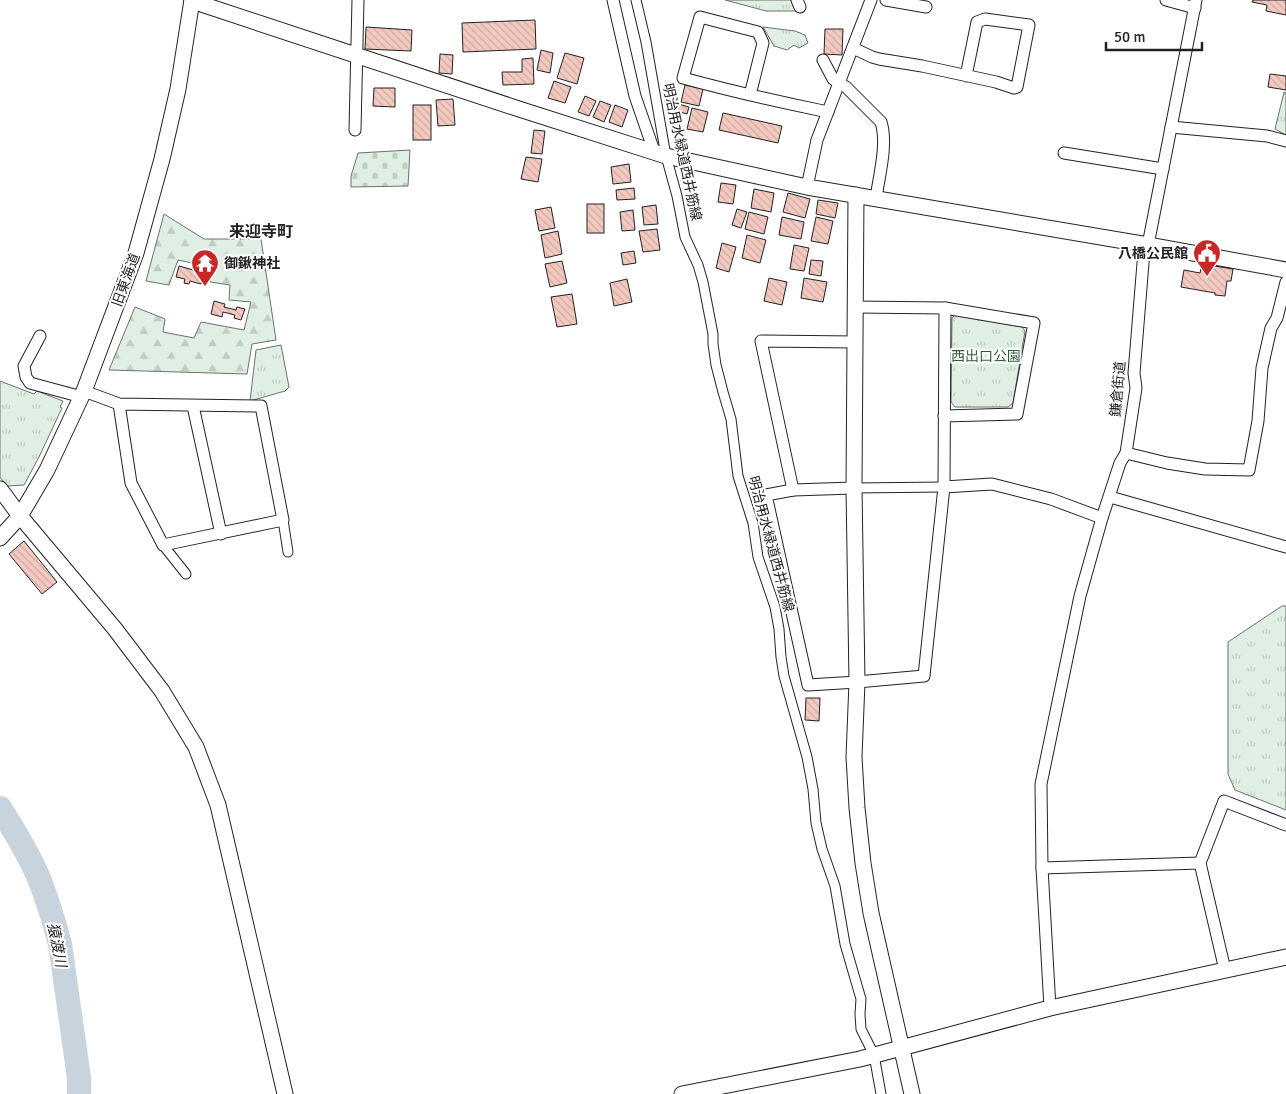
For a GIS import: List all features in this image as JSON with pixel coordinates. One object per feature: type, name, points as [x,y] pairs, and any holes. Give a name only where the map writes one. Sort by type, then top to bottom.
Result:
[{"type":"street","points":[[192,0],[519,109],[660,153],[807,187],[1286,270]]},
{"type":"street","name":"旧東海道","points":[[0,538],[20,516],[47,470],[83,394],[136,253],[162,159],[178,89],[192,0]]},
{"type":"street","points":[[355,130],[358,0]]},
{"type":"street","points":[[614,0],[635,96],[660,153]]},
{"type":"street","name":"明治用水緑道西井筋線","points":[[636,0],[646,42],[660,153],[677,196],[685,237],[698,265],[703,282],[714,334],[713,344],[716,365],[731,420],[738,476],[753,523],[758,557],[774,607],[779,629],[784,676],[807,757],[813,789],[816,824],[822,850],[835,886],[845,944],[862,999],[861,1029],[874,1055],[881,1094]]},
{"type":"street","points":[[807,187],[817,140],[871,0]]},
{"type":"street","points":[[886,0],[926,7]]},
{"type":"street","points":[[1166,0],[1196,4]]},
{"type":"street","name":"鎌倉街道","points":[[1050,1008],[1042,868],[1041,784],[1080,596],[1102,518],[1120,463],[1126,453],[1136,388],[1134,373],[1144,251],[1148,245],[1196,4]]},
{"type":"street","points":[[750,95],[764,43],[758,32],[700,17],[683,78],[750,95],[828,112]]},
{"type":"street","points":[[853,48],[879,59],[922,66],[966,76],[996,82],[1014,88],[1017,87],[1029,25],[985,19],[977,22],[966,76]]},
{"type":"street","points":[[823,60],[833,79],[846,88],[881,122],[884,130],[883,149],[876,198]]},
{"type":"street","points":[[1171,127],[1268,136],[1286,141]]},
{"type":"street","points":[[1064,153],[1163,169]]},
{"type":"street","points":[[856,195],[854,488],[857,682],[854,757],[857,808],[862,863],[871,913],[912,1094]]},
{"type":"street","points":[[1126,453],[1205,470],[1249,470],[1258,421],[1262,368],[1271,328],[1277,318],[1286,282]]},
{"type":"street","points":[[855,308],[945,308],[1034,323],[1017,414],[944,416]]},
{"type":"street","points":[[945,308],[944,487],[924,676],[808,685],[766,496],[792,490],[944,487],[992,484],[1051,499],[1102,518]]},
{"type":"street","points":[[40,336],[24,366],[26,377],[30,383],[119,404],[261,406],[288,552]]},
{"type":"street","points":[[792,490],[761,342],[855,342]]},
{"type":"street","points":[[119,404],[131,483],[163,545],[186,574]]},
{"type":"street","points":[[192,406],[221,534]]},
{"type":"street","points":[[0,489],[162,691],[196,747],[218,805],[285,1094]]},
{"type":"street","points":[[1110,496],[1286,547]]},
{"type":"street","points":[[163,545],[282,520]]},
{"type":"street","points":[[1225,970],[1200,863],[1224,801],[1286,825]]},
{"type":"street","points":[[1042,868],[1200,863]]},
{"type":"street","points":[[682,1094],[874,1055],[1050,1008],[1286,957]]},
{"type":"green space","points":[[725,0],[791,0],[795,11],[766,11]]},
{"type":"green space","points":[[763,27],[795,31],[805,35],[808,43],[799,48],[794,45],[787,50],[774,46]]},
{"type":"green space","points":[[1284,92],[1286,93],[1286,135],[1275,129]]},
{"type":"green space","points":[[410,150],[408,186],[351,187],[351,176],[358,153]]},
{"type":"green space","name":"御鍬神社","points":[[164,214],[204,239],[261,239],[276,340],[252,344],[247,374],[109,370],[135,307],[165,319],[163,332],[194,338],[201,322],[244,330],[251,302],[229,300],[230,285],[210,282],[211,267],[178,260],[169,285],[146,281]]},
{"type":"green space","name":"西出口公園","points":[[955,315],[1022,327],[1025,331],[1013,403],[1008,407],[955,407],[951,402],[952,318]]},
{"type":"green space","points":[[281,345],[289,387],[285,391],[250,401],[256,350]]},
{"type":"green space","points":[[0,381],[34,394],[37,391],[63,401],[60,407],[62,408],[24,485],[7,486],[0,477]]},
{"type":"green space","points":[[1282,606],[1286,606],[1286,810],[1235,790],[1228,774],[1228,642]]},
{"type":"building","points":[[1253,0],[1286,0],[1286,15],[1266,11],[1267,5],[1252,2]]},
{"type":"building","points":[[535,20],[536,49],[463,52],[462,23]]},
{"type":"building","points":[[366,27],[412,30],[411,51],[365,49]]},
{"type":"building","points":[[825,29],[843,29],[842,55],[824,54]]},
{"type":"building","points":[[541,50],[553,53],[550,73],[537,70]]},
{"type":"building","points":[[565,53],[584,58],[577,84],[557,78]]},
{"type":"building","points":[[440,54],[453,55],[452,74],[439,73]]},
{"type":"building","points":[[533,58],[534,84],[503,85],[502,72],[522,72],[522,59]]},
{"type":"building","points":[[1270,74],[1286,76],[1286,90],[1268,87]]},
{"type":"building","points":[[554,81],[571,87],[565,103],[548,98]]},
{"type":"building","points":[[685,85],[703,89],[699,106],[681,102]]},
{"type":"building","points":[[374,88],[395,88],[395,107],[373,106]]},
{"type":"building","points":[[585,96],[596,101],[589,116],[578,112]]},
{"type":"building","points":[[453,99],[455,125],[438,126],[436,100]]},
{"type":"building","points":[[600,101],[611,105],[604,122],[593,117]]},
{"type":"building","points":[[675,103],[689,107],[687,114],[673,110]]},
{"type":"building","points":[[413,105],[431,105],[431,140],[413,140]]},
{"type":"building","points":[[615,105],[628,110],[622,127],[609,122]]},
{"type":"building","points":[[692,108],[708,112],[703,132],[687,129]]},
{"type":"building","points":[[723,113],[782,126],[778,143],[719,130]]},
{"type":"building","points":[[534,130],[545,131],[542,154],[531,153]]},
{"type":"building","points":[[526,157],[542,159],[538,182],[521,179]]},
{"type":"building","points":[[629,164],[631,182],[613,184],[611,167]]},
{"type":"building","points":[[721,183],[736,185],[733,204],[718,202]]},
{"type":"building","points":[[634,188],[635,199],[617,200],[616,190]]},
{"type":"building","points":[[754,189],[774,193],[771,212],[751,208]]},
{"type":"building","points":[[788,193],[810,199],[805,218],[783,212]]},
{"type":"building","points":[[818,200],[838,203],[835,218],[816,214]]},
{"type":"building","points":[[587,204],[604,204],[604,233],[587,233]]},
{"type":"building","points":[[656,205],[658,224],[644,225],[642,207]]},
{"type":"building","points":[[551,207],[555,228],[539,231],[535,210]]},
{"type":"building","points":[[737,209],[747,212],[741,228],[732,225]]},
{"type":"building","points":[[633,210],[635,230],[622,231],[620,212]]},
{"type":"building","points":[[749,212],[768,217],[764,234],[745,229]]},
{"type":"building","points":[[782,217],[804,222],[801,239],[779,235]]},
{"type":"building","points":[[816,217],[833,221],[828,244],[811,241]]},
{"type":"building","points":[[657,229],[660,250],[643,252],[639,231]]},
{"type":"building","points":[[558,231],[562,254],[545,258],[541,235]]},
{"type":"building","points":[[747,235],[766,240],[760,263],[742,258]]},
{"type":"building","points":[[722,243],[736,247],[729,272],[716,268]]},
{"type":"building","points":[[794,245],[809,248],[804,271],[790,269]]},
{"type":"building","points":[[634,251],[636,263],[623,265],[621,253]]},
{"type":"building","points":[[811,260],[823,261],[821,276],[809,274]]},
{"type":"building","points":[[562,261],[567,283],[550,287],[545,264]]},
{"type":"building","name":"八橋公民館","points":[[1202,264],[1233,269],[1231,281],[1227,281],[1225,296],[1181,287],[1184,270],[1200,273]]},
{"type":"building","points":[[179,266],[204,273],[201,284],[190,281],[189,284],[184,283],[185,279],[176,277]]},
{"type":"building","points":[[769,278],[787,282],[782,305],[764,301]]},
{"type":"building","points":[[804,278],[827,282],[823,302],[801,298]]},
{"type":"building","points":[[627,279],[632,302],[614,306],[610,283]]},
{"type":"building","points":[[572,294],[577,324],[557,327],[551,297]]},
{"type":"building","points":[[214,301],[225,304],[224,307],[236,310],[237,307],[245,309],[241,320],[234,318],[235,315],[223,312],[222,317],[211,314]]},
{"type":"building","points":[[24,541],[57,582],[42,594],[9,554]]},
{"type":"building","points":[[806,698],[820,698],[819,721],[805,720]]},
{"type":"waterway","name":"猿渡川","points":[[0,808],[38,876],[58,935],[79,1078],[79,1094]]},
{"type":"place","name":"八橋公民館","points":[[1207,277]]},
{"type":"place","name":"御鍬神社","points":[[205,287]]},
{"type":"district","name":"来迎寺町","points":[[261,232]]}]
